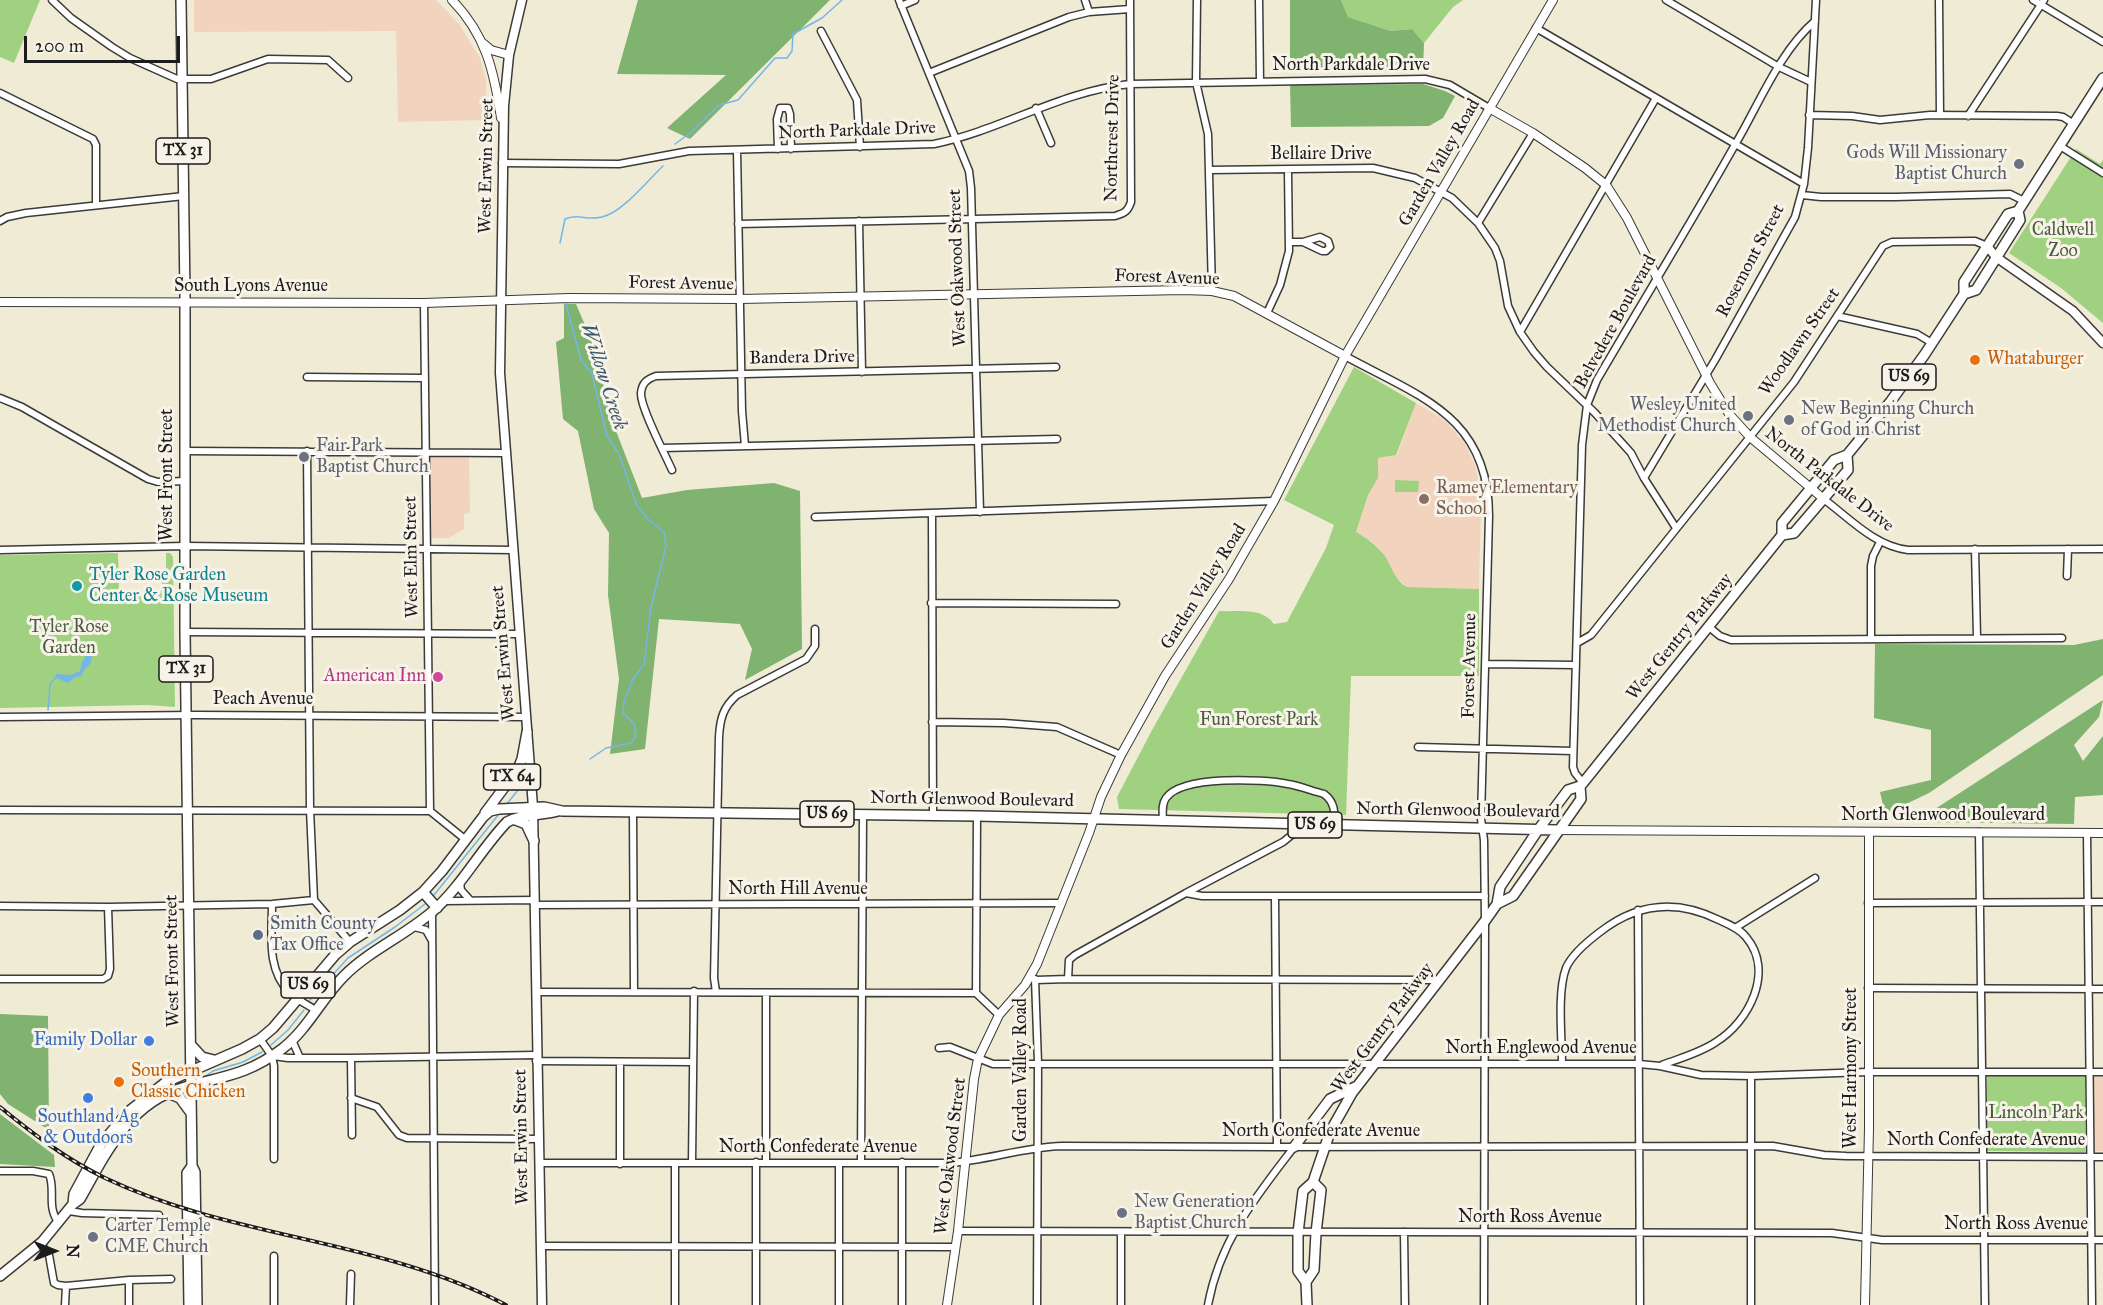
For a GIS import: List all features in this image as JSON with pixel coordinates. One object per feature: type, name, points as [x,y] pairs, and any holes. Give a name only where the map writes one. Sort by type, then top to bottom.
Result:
[{"type":"main road","name":"West Front Street","points":[[182,0],[188,905],[192,1166],[195,1172],[197,1305]]},
{"type":"main road","name":"West Erwin Street","points":[[522,0],[509,55],[503,128],[500,387],[533,811],[542,1305]]},
{"type":"main road","name":"West Gentry Parkway","points":[[1782,536],[1782,523],[1834,460],[1847,455],[1891,401],[1932,343],[1964,294],[1964,282],[1987,246],[2008,214],[2018,211],[2103,78]]},
{"type":"main road","name":"West Gentry Parkway","points":[[1964,294],[1976,290],[2020,220],[2018,211]]},
{"type":"main road","points":[[1987,246],[1996,257],[2073,311],[2103,343]]},
{"type":"main road","name":"West Gentry Parkway","points":[[1307,1305],[1306,1282],[1298,1271],[1298,1233],[1303,1191],[1313,1182],[1336,1119],[1357,1086],[1497,904],[1500,887],[1568,790],[1582,784],[1782,536],[1794,533],[1825,500],[1848,470],[1847,455]]},
{"type":"main road","name":"TX 64","points":[[483,817],[518,769],[527,732]]},
{"type":"main road","name":"West Gentry Parkway","points":[[1497,904],[1513,896],[1581,800],[1582,784]]},
{"type":"main road","name":"North Glenwood Boulevard","points":[[533,811],[544,807],[560,810],[633,812],[977,816],[1558,830]]},
{"type":"main road","name":"US 69","points":[[71,1207],[74,1194],[96,1154],[120,1120],[153,1091],[191,1070],[260,1039],[280,1022],[326,964],[350,942],[423,892],[483,817],[495,810],[533,811]]},
{"type":"main road","name":"US 69","points":[[0,1276],[40,1243],[80,1199],[107,1150],[141,1111],[168,1093],[237,1074],[272,1056],[292,1040],[352,968],[369,954],[414,927],[438,907],[506,823],[533,811]]},
{"type":"main road","points":[[513,819],[521,820],[526,824],[534,841]]},
{"type":"main road","points":[[423,892],[438,907]]},
{"type":"main road","points":[[190,1045],[205,1059],[216,1060]]},
{"type":"main road","points":[[1294,1147],[1330,1099],[1357,1086]]},
{"type":"main road","points":[[168,1093],[180,1098],[191,1113]]},
{"type":"main road","name":"West Front Street","points":[[189,1305],[187,1173],[192,1166]]},
{"type":"main road","name":"West Gentry Parkway","points":[[1306,1282],[1314,1270],[1321,1190],[1313,1182]]},
{"type":"street","points":[[52,0],[71,18],[126,56],[170,77],[183,80],[211,79],[257,62],[282,59],[328,60],[333,62],[348,78]]},
{"type":"street","points":[[452,0],[468,19],[483,43],[494,75],[503,128]]},
{"type":"street","points":[[900,3],[915,0]]},
{"type":"street","points":[[1085,0],[1089,12]]},
{"type":"street","name":"Northcrest Drive","points":[[738,224],[1124,214],[1131,202],[1130,0]]},
{"type":"street","points":[[1197,0],[1196,82],[1207,126],[1212,291]]},
{"type":"street","points":[[1259,0],[1260,81]]},
{"type":"street","name":"Garden Valley Road","points":[[1038,1305],[1036,1232],[1038,1063],[1034,978],[1104,788],[1165,676],[1229,579],[1274,501],[1345,356],[1552,0]]},
{"type":"street","points":[[1666,0],[1779,66],[1811,82]]},
{"type":"street","name":"Rosemont Street","points":[[1644,478],[1795,217],[1802,195],[1808,148],[1816,0]]},
{"type":"street","points":[[1939,0],[1940,115]]},
{"type":"street","points":[[2033,0],[2042,3],[2103,42]]},
{"type":"street","name":"West Oakwood Street","points":[[900,3],[969,171],[973,203],[980,512]]},
{"type":"street","points":[[1968,116],[2042,3]]},
{"type":"street","points":[[929,73],[1053,22],[1089,12],[1130,9]]},
{"type":"street","name":"Belvedere Boulevard","points":[[1582,784],[1575,773],[1573,751],[1582,445],[1587,405],[1597,380],[1736,145],[1779,66],[1805,29],[1815,21]]},
{"type":"street","points":[[1536,28],[1804,184]]},
{"type":"street","points":[[821,31],[858,104],[860,147]]},
{"type":"street","points":[[483,43],[491,50],[509,55]]},
{"type":"street","name":"North Parkdale Drive","points":[[502,163],[619,164],[680,153],[912,146],[956,140],[1036,108],[1085,92],[1130,84],[1435,80],[1450,85],[1533,133],[1606,185],[1627,218],[1706,374],[1729,414],[1750,437],[1825,500],[1880,542],[1908,550],[2103,549]]},
{"type":"street","points":[[0,93],[93,139],[96,145],[96,205]]},
{"type":"street","points":[[1520,332],[1656,98]]},
{"type":"street","points":[[778,149],[777,119],[780,108],[783,107],[789,110],[790,114],[791,149]]},
{"type":"street","points":[[1036,108],[1051,142]]},
{"type":"street","points":[[1809,115],[1852,116],[1880,120],[1940,115],[2057,116],[2074,124]]},
{"type":"street","points":[[1478,223],[1533,133]]},
{"type":"street","points":[[2060,146],[2103,173]]},
{"type":"street","points":[[737,150],[745,446]]},
{"type":"street","name":"Bellaire Drive","points":[[1209,171],[1373,168],[1401,174],[1441,190],[1452,198],[1478,223],[1489,238],[1497,255],[1508,306],[1520,332],[1534,352],[1631,453],[1676,528]]},
{"type":"street","points":[[1267,313],[1286,265],[1289,242],[1288,170]]},
{"type":"street","points":[[1802,195],[1895,197],[2007,194],[2024,201]]},
{"type":"street","points":[[0,221],[26,213],[184,196]]},
{"type":"street","points":[[859,221],[862,372]]},
{"type":"street","name":"Woodlawn Street","points":[[1577,644],[1591,635],[1794,382],[1887,243],[1978,241],[1987,246]]},
{"type":"street","points":[[1289,242],[1304,242]]},
{"type":"street","name":"Forest Avenue","points":[[501,299],[740,299],[1212,291],[1234,296],[1267,313],[1438,407],[1456,422],[1476,450],[1482,464],[1489,498],[1481,819],[1485,840],[1484,1305]]},
{"type":"street","name":"South Lyons Avenue","points":[[0,302],[424,303],[490,302],[501,299]]},
{"type":"street","name":"West Elm Street","points":[[424,303],[430,811]]},
{"type":"street","points":[[1838,316],[1917,334],[1932,343]]},
{"type":"street","name":"Bandera Drive","points":[[672,470],[641,400],[641,391],[647,379],[666,376],[1056,367]]},
{"type":"street","points":[[307,377],[425,378]]},
{"type":"street","points":[[0,398],[31,412],[148,479],[185,481]]},
{"type":"street","points":[[662,448],[1057,439]]},
{"type":"street","points":[[185,451],[505,453]]},
{"type":"street","points":[[307,451],[310,809],[314,900],[350,942]]},
{"type":"street","points":[[815,516],[1274,501]]},
{"type":"street","points":[[932,513],[933,816]]},
{"type":"street","points":[[1871,639],[1871,566],[1880,542]]},
{"type":"street","points":[[0,550],[185,546],[513,550]]},
{"type":"street","points":[[1975,549],[1977,637]]},
{"type":"street","points":[[2067,576],[2068,549]]},
{"type":"street","points":[[931,603],[1116,604]]},
{"type":"street","points":[[1709,627],[1720,636],[1731,640],[2062,638]]},
{"type":"street","points":[[716,992],[714,978],[717,813],[721,718],[728,702],[737,695],[806,658],[815,646],[815,629]]},
{"type":"street","points":[[185,632],[519,634]]},
{"type":"street","points":[[1485,664],[1576,665]]},
{"type":"street","name":"Peach Avenue","points":[[0,717],[186,715],[526,717]]},
{"type":"street","points":[[932,722],[1057,726],[1121,755]]},
{"type":"street","points":[[1418,747],[1573,751]]},
{"type":"street","points":[[1163,821],[1165,799],[1177,791],[1202,783],[1237,779],[1288,784],[1324,794],[1333,805],[1334,825]]},
{"type":"street","points":[[0,810],[430,811],[466,840]]},
{"type":"street","points":[[633,812],[634,992]]},
{"type":"street","points":[[861,1162],[863,815]]},
{"type":"street","points":[[976,993],[977,816]]},
{"type":"street","points":[[1068,979],[1069,960],[1076,955],[1186,892],[1283,842],[1293,834],[1297,824]]},
{"type":"street","name":"North Glenwood Boulevard","points":[[1558,830],[2103,833]]},
{"type":"street","name":"West Harmony Street","points":[[1865,1305],[1869,1128],[1869,832]]},
{"type":"street","points":[[1979,832],[1985,1305]]},
{"type":"street","points":[[2087,833],[2092,1305]]},
{"type":"street","points":[[1735,928],[1815,878]]},
{"type":"street","points":[[460,882],[461,890],[470,901]]},
{"type":"street","points":[[1186,892],[1202,896],[1275,897],[1485,896]]},
{"type":"street","points":[[1275,897],[1277,1147]]},
{"type":"street","points":[[0,906],[272,904],[314,900]]},
{"type":"street","name":"North Hill Avenue","points":[[438,907],[470,901],[635,906],[1061,903]]},
{"type":"street","points":[[1868,903],[2103,902]]},
{"type":"street","points":[[272,904],[272,956],[275,970],[281,982],[298,999],[317,1011]]},
{"type":"street","points":[[0,980],[95,981],[108,976],[110,969],[108,907]]},
{"type":"street","points":[[435,1305],[432,941],[438,907]]},
{"type":"street","points":[[1562,1064],[1562,988],[1569,963],[1593,938],[1621,918],[1638,910],[1680,907],[1714,917],[1746,935],[1755,955],[1757,988],[1751,1003],[1737,1025],[1716,1042],[1660,1066]]},
{"type":"street","points":[[1638,910],[1640,1305]]},
{"type":"street","points":[[414,927],[426,930],[432,941]]},
{"type":"street","points":[[1034,978],[1440,980]]},
{"type":"street","name":"West Oakwood Street","points":[[947,1305],[971,1096],[978,1059],[999,1015],[1034,978]]},
{"type":"street","points":[[1868,988],[2103,989]]},
{"type":"street","points":[[692,1163],[694,991]]},
{"type":"street","points":[[536,992],[976,993],[999,1015]]},
{"type":"street","points":[[766,993],[766,1162]]},
{"type":"street","points":[[260,1039],[272,1056],[274,1159]]},
{"type":"street","points":[[292,1040],[300,1058]]},
{"type":"street","name":"North Englewood Avenue","points":[[939,1048],[950,1047],[993,1064],[1639,1064],[1701,1075],[1750,1076],[1868,1072],[2103,1072]]},
{"type":"street","points":[[272,1056],[693,1062]]},
{"type":"street","points":[[351,1058],[352,1134]]},
{"type":"street","points":[[620,1062],[620,1164]]},
{"type":"street","points":[[1750,1076],[1751,1305]]},
{"type":"street","points":[[351,1098],[377,1107],[402,1137],[434,1140],[539,1139]]},
{"type":"street","name":"North Confederate Avenue","points":[[539,1163],[965,1162],[1038,1146],[1773,1146],[1824,1155],[2103,1157]]},
{"type":"street","points":[[1208,1305],[1219,1261],[1233,1232],[1294,1147]]},
{"type":"street","points":[[756,1162],[756,1305]]},
{"type":"street","points":[[902,1162],[902,1305]]},
{"type":"street","points":[[675,1163],[675,1305]]},
{"type":"street","points":[[839,1163],[839,1305]]},
{"type":"street","points":[[0,1171],[49,1174],[51,1206],[59,1223]]},
{"type":"street","points":[[71,1207],[82,1213],[159,1215]]},
{"type":"street","name":"North Ross Avenue","points":[[957,1231],[1832,1233],[1892,1240],[2103,1240]]},
{"type":"street","points":[[1121,1232],[1121,1305]]},
{"type":"street","points":[[1404,1232],[1405,1305]]},
{"type":"street","points":[[40,1243],[50,1257],[54,1283],[58,1285],[171,1279]]},
{"type":"street","points":[[541,1246],[955,1246]]},
{"type":"street","points":[[274,1256],[274,1305]]},
{"type":"street","points":[[350,1305],[351,1274]]},
{"type":"street","points":[[129,1280],[129,1305]]},
{"type":"street","points":[[66,1286],[66,1305]]},
{"type":"shaded area","points":[[194,0],[436,0],[459,24],[480,58],[486,79],[487,120],[398,122],[396,31],[194,32]]},
{"type":"shaded area","name":"Ramey Elementary School","points":[[1416,403],[1446,421],[1465,444],[1476,467],[1481,504],[1479,589],[1407,587],[1396,578],[1381,551],[1371,541],[1356,532],[1376,478],[1378,458],[1397,455]]},
{"type":"shaded area","points":[[469,455],[470,513],[464,514],[464,529],[449,538],[429,538],[429,456]]},
{"type":"shaded area","points":[[2085,1076],[2103,1077],[2103,1151],[2085,1152]]},
{"type":"green space","points":[[0,0],[40,0],[14,63],[0,57]]},
{"type":"green space","points":[[638,0],[830,0],[690,139],[667,128],[726,75],[617,74]]},
{"type":"green space","points":[[1290,0],[1341,0],[1348,17],[1391,31],[1412,29],[1424,43],[1423,70],[1290,72]]},
{"type":"green space","points":[[1341,0],[1463,0],[1453,7],[1424,43],[1412,29],[1391,31],[1348,17]]},
{"type":"green space","points":[[1423,84],[1455,96],[1443,118],[1429,126],[1291,127],[1290,85]]},
{"type":"green space","name":"Caldwell Zoo","points":[[2076,149],[2100,164],[2103,160],[2103,323],[2061,288],[2009,253]]},
{"type":"green space","points":[[564,304],[576,304],[591,339],[616,431],[642,498],[687,490],[774,483],[800,491],[802,649],[745,680],[752,649],[740,624],[659,619],[645,749],[610,754],[619,679],[608,595],[609,533],[594,509],[578,431],[563,419],[556,342],[564,338]]},
{"type":"green space","name":"Fun Forest Park","points":[[1354,367],[1416,403],[1396,455],[1378,458],[1378,478],[1368,495],[1356,532],[1372,542],[1382,552],[1397,577],[1407,587],[1479,589],[1479,676],[1351,676],[1346,815],[1119,809],[1117,797],[1219,611],[1256,613],[1263,615],[1274,624],[1287,622],[1326,548],[1334,525],[1284,500]]},
{"type":"green space","points":[[1395,480],[1419,481],[1418,492],[1395,492]]},
{"type":"green space","name":"Tyler Rose Garden","points":[[118,553],[119,588],[121,588],[121,593],[127,595],[160,594],[162,572],[166,572],[166,553],[170,553],[173,557],[175,707],[147,705],[0,708],[0,555]]},
{"type":"green space","points":[[2103,639],[2103,675],[1929,793],[1885,814],[1880,792],[1931,780],[1931,730],[1874,718],[1875,644],[2074,645]]},
{"type":"green space","points":[[2103,700],[2099,717],[2074,745],[2083,761],[2103,736],[2103,795],[2075,797],[2074,824],[1915,822]]},
{"type":"green space","points":[[0,1014],[48,1016],[49,1130],[8,1104],[0,1094]]},
{"type":"green space","name":"Lincoln Park","points":[[1987,1076],[2085,1076],[2085,1152],[1987,1151]]},
{"type":"green space","points":[[0,1114],[54,1155],[55,1167],[0,1164]]},
{"type":"water","points":[[86,656],[92,656],[91,663],[81,676],[75,677],[68,683],[56,678],[56,674],[71,675],[80,671]]},
{"type":"waterway","name":"Willow Creek","points":[[675,144],[719,105],[738,100],[775,58],[787,58],[792,51],[793,34],[822,18],[842,0]]},
{"type":"waterway","name":"Willow Creek","points":[[560,243],[565,219],[596,218],[610,214],[626,203],[663,166]]},
{"type":"waterway","name":"Willow Creek","points":[[566,304],[581,360],[592,374],[607,436],[619,454],[637,506],[664,532],[666,546],[651,607],[644,665],[633,679],[624,701],[623,713],[634,724],[636,735],[631,743],[606,748],[590,759]]},
{"type":"waterway","points":[[48,710],[50,684],[56,677]]},
{"type":"waterway","name":"Willow Creek","points":[[506,805],[522,785]]},
{"type":"waterway","name":"Willow Creek","points":[[434,895],[499,814]]},
{"type":"waterway","name":"Willow Creek","points":[[310,1000],[348,958],[425,904]]},
{"type":"waterway","name":"Willow Creek","points":[[271,1045],[288,1030],[304,1010]]},
{"type":"waterway","name":"Willow Creek","points":[[204,1077],[213,1071],[243,1062],[262,1052]]},
{"type":"railway","points":[[0,1107],[77,1163],[105,1178],[154,1198],[255,1228],[409,1266],[458,1283],[506,1305]]},
{"type":"place","name":"Gods Will Missionary Baptist Church","points":[[2019,164]]},
{"type":"place","name":"Whataburger","points":[[1975,360]]},
{"type":"place","name":"Wesley United Methodist Church","points":[[1748,416]]},
{"type":"place","name":"New Beginning Church of God in Christ","points":[[1789,420]]},
{"type":"place","name":"Fair Park Baptist Church","points":[[304,457]]},
{"type":"place","name":"Ramey Elementary School","points":[[1424,499]]},
{"type":"place","name":"Tyler Rose Garden Center & Rose Museum","points":[[77,586]]},
{"type":"place","name":"American Inn","points":[[438,677]]},
{"type":"place","name":"Smith County Tax Office","points":[[258,935]]},
{"type":"place","name":"Family Dollar","points":[[149,1041]]},
{"type":"place","name":"Southern Classic Chicken","points":[[119,1082]]},
{"type":"place","name":"Southland Ag & Outdoors","points":[[88,1098]]},
{"type":"place","name":"New Generation Baptist Church","points":[[1122,1213]]},
{"type":"place","name":"Carter Temple CME Church","points":[[93,1237]]}]
